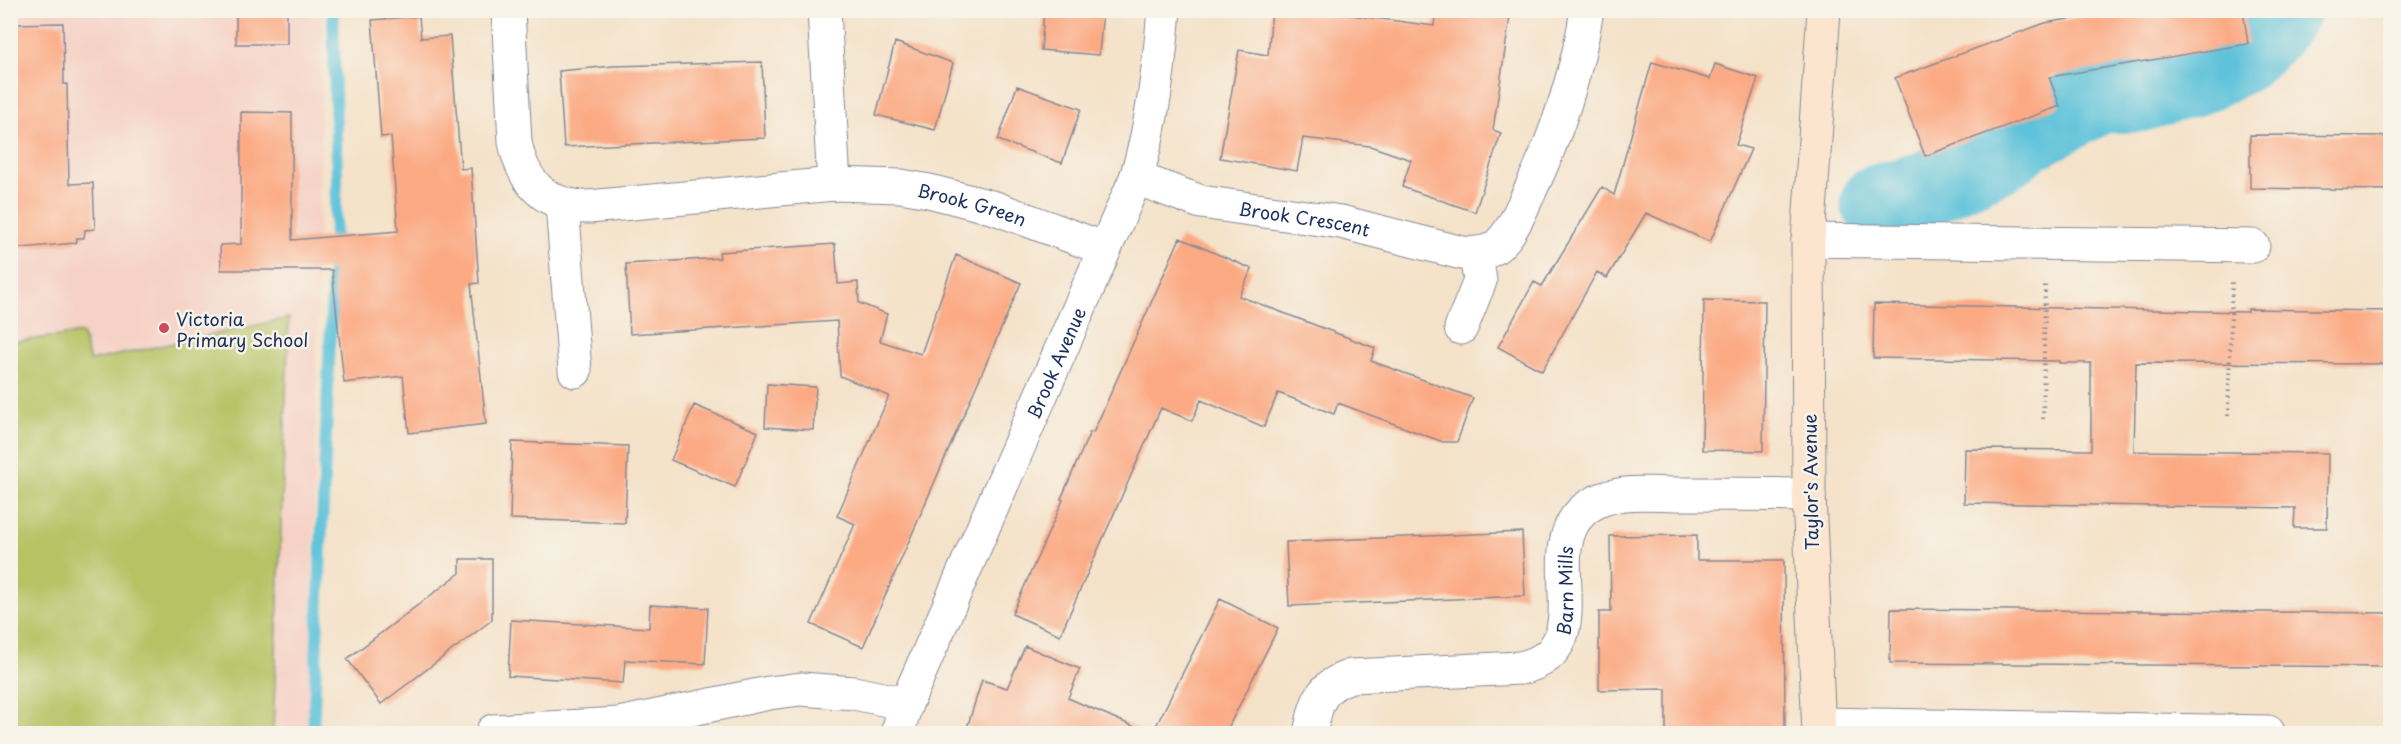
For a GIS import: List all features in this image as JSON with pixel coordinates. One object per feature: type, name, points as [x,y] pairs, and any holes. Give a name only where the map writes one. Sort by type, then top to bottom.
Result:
[{"type":"street","name":"Brook Green","points":[[508,10],[515,142],[519,159],[524,173],[536,188],[547,197],[562,204],[589,207],[834,184],[901,186],[929,190],[995,208],[1105,249]]},
{"type":"street","points":[[824,10],[834,184]]},
{"type":"street","name":"Brook Avenue","points":[[493,731],[619,724],[769,693],[801,689],[854,693],[902,719],[1136,178],[1151,122],[1164,10]]},
{"type":"street","points":[[1461,328],[1480,280],[1476,254],[1497,246],[1508,233],[1539,173],[1565,99],[1587,10]]},
{"type":"street","name":"Taylor's Avenue","points":[[1824,10],[1808,240],[1809,495],[1819,729],[2268,732]]},
{"type":"street","name":"Brook Crescent","points":[[1136,178],[1201,202],[1341,222],[1449,251],[1476,254]]},
{"type":"street","points":[[562,204],[575,370]]},
{"type":"street","points":[[1808,240],[2243,245]]},
{"type":"street","name":"Barn Mills","points":[[1310,734],[1317,703],[1329,686],[1338,680],[1352,676],[1520,668],[1548,658],[1556,649],[1564,625],[1564,558],[1569,529],[1582,512],[1602,500],[1631,494],[1809,495]]},
{"type":"path","points":[[2043,419],[2046,244]]},
{"type":"path","points":[[2228,416],[2243,245]]},
{"type":"shaded area","name":"Victoria Primary School","points":[[10,11],[323,11],[310,733],[11,733]]},
{"type":"green space","points":[[289,318],[273,733],[11,733],[11,342],[82,333],[90,361]]},
{"type":"building","points":[[236,10],[287,10],[287,44],[236,44]]},
{"type":"building","points":[[1044,10],[1103,10],[1099,55],[1041,50]]},
{"type":"building","points":[[1272,10],[1313,10],[1434,26],[1436,10],[1511,10],[1493,130],[1501,133],[1475,212],[1402,187],[1411,160],[1370,146],[1303,138],[1297,171],[1220,158],[1239,50],[1268,55]]},
{"type":"building","points":[[2122,10],[2243,10],[2248,44],[2049,77],[2060,106],[1925,156],[1895,78],[2045,23]]},
{"type":"building","points":[[419,16],[421,38],[450,36],[461,169],[471,168],[479,283],[471,284],[486,424],[409,433],[403,376],[344,383],[332,270],[221,270],[220,245],[241,244],[241,112],[292,113],[292,240],[398,231],[391,136],[381,137],[372,20]]},
{"type":"building","points":[[63,23],[69,184],[93,183],[95,229],[85,230],[84,238],[77,238],[76,243],[10,249],[10,24]]},
{"type":"building","points":[[895,42],[953,63],[935,130],[876,115]]},
{"type":"building","points":[[762,62],[765,138],[564,147],[559,71],[614,66]]},
{"type":"building","points":[[1652,62],[1710,79],[1715,64],[1758,78],[1736,145],[1751,149],[1710,242],[1646,213],[1607,278],[1597,272],[1542,371],[1498,347],[1534,282],[1542,286],[1602,187],[1614,195]]},
{"type":"building","points":[[1017,86],[1081,109],[1062,163],[998,140]]},
{"type":"building","points":[[2250,135],[2391,136],[2391,190],[2250,188]]},
{"type":"building","points":[[1180,238],[1252,269],[1239,296],[1375,348],[1371,361],[1473,398],[1457,442],[1443,442],[1338,403],[1334,414],[1278,393],[1264,427],[1201,400],[1192,421],[1161,408],[1060,635],[1012,614],[1063,500],[1061,499],[1090,432],[1093,433]]},
{"type":"building","points":[[835,244],[838,284],[858,282],[859,303],[887,314],[880,341],[921,354],[956,255],[1021,283],[863,647],[811,624],[855,524],[837,516],[889,396],[840,376],[837,321],[630,334],[626,264],[720,258],[719,252]]},
{"type":"building","points":[[1704,300],[1765,301],[1763,451],[1702,450]]},
{"type":"building","points":[[1874,304],[2248,312],[2248,309],[2391,311],[2391,364],[2136,363],[2134,451],[2328,453],[2327,528],[2294,528],[2295,508],[1964,503],[1965,449],[2091,450],[2091,363],[1873,358]]},
{"type":"building","points":[[767,384],[816,387],[813,430],[765,427]]},
{"type":"building","points":[[694,405],[758,432],[735,487],[671,460]]},
{"type":"building","points":[[512,442],[628,446],[625,523],[510,519]]},
{"type":"building","points":[[1522,532],[1525,596],[1289,606],[1286,542]]},
{"type":"building","points":[[1697,535],[1697,560],[1784,560],[1785,734],[1666,734],[1666,689],[1599,690],[1599,612],[1611,612],[1610,536]]},
{"type":"building","points":[[460,559],[492,559],[492,620],[381,704],[347,659],[460,573]]},
{"type":"building","points":[[1220,599],[1278,628],[1225,734],[1152,734]]},
{"type":"building","points":[[650,605],[708,608],[705,664],[625,660],[623,683],[508,676],[511,620],[649,628]]},
{"type":"building","points":[[1891,609],[2391,613],[2391,667],[1890,663]]},
{"type":"building","points":[[1025,646],[1080,669],[1068,698],[1151,734],[965,734],[982,680],[1007,688]]},
{"type":"waterway","points":[[313,734],[337,179],[333,10]]},
{"type":"waterway","points":[[1878,202],[1925,189],[1998,156],[2026,135],[2100,96],[2138,95],[2196,78],[2238,58],[2264,35],[2283,10]]},
{"type":"place","name":"Victoria Primary School","points":[[164,328]]}]
